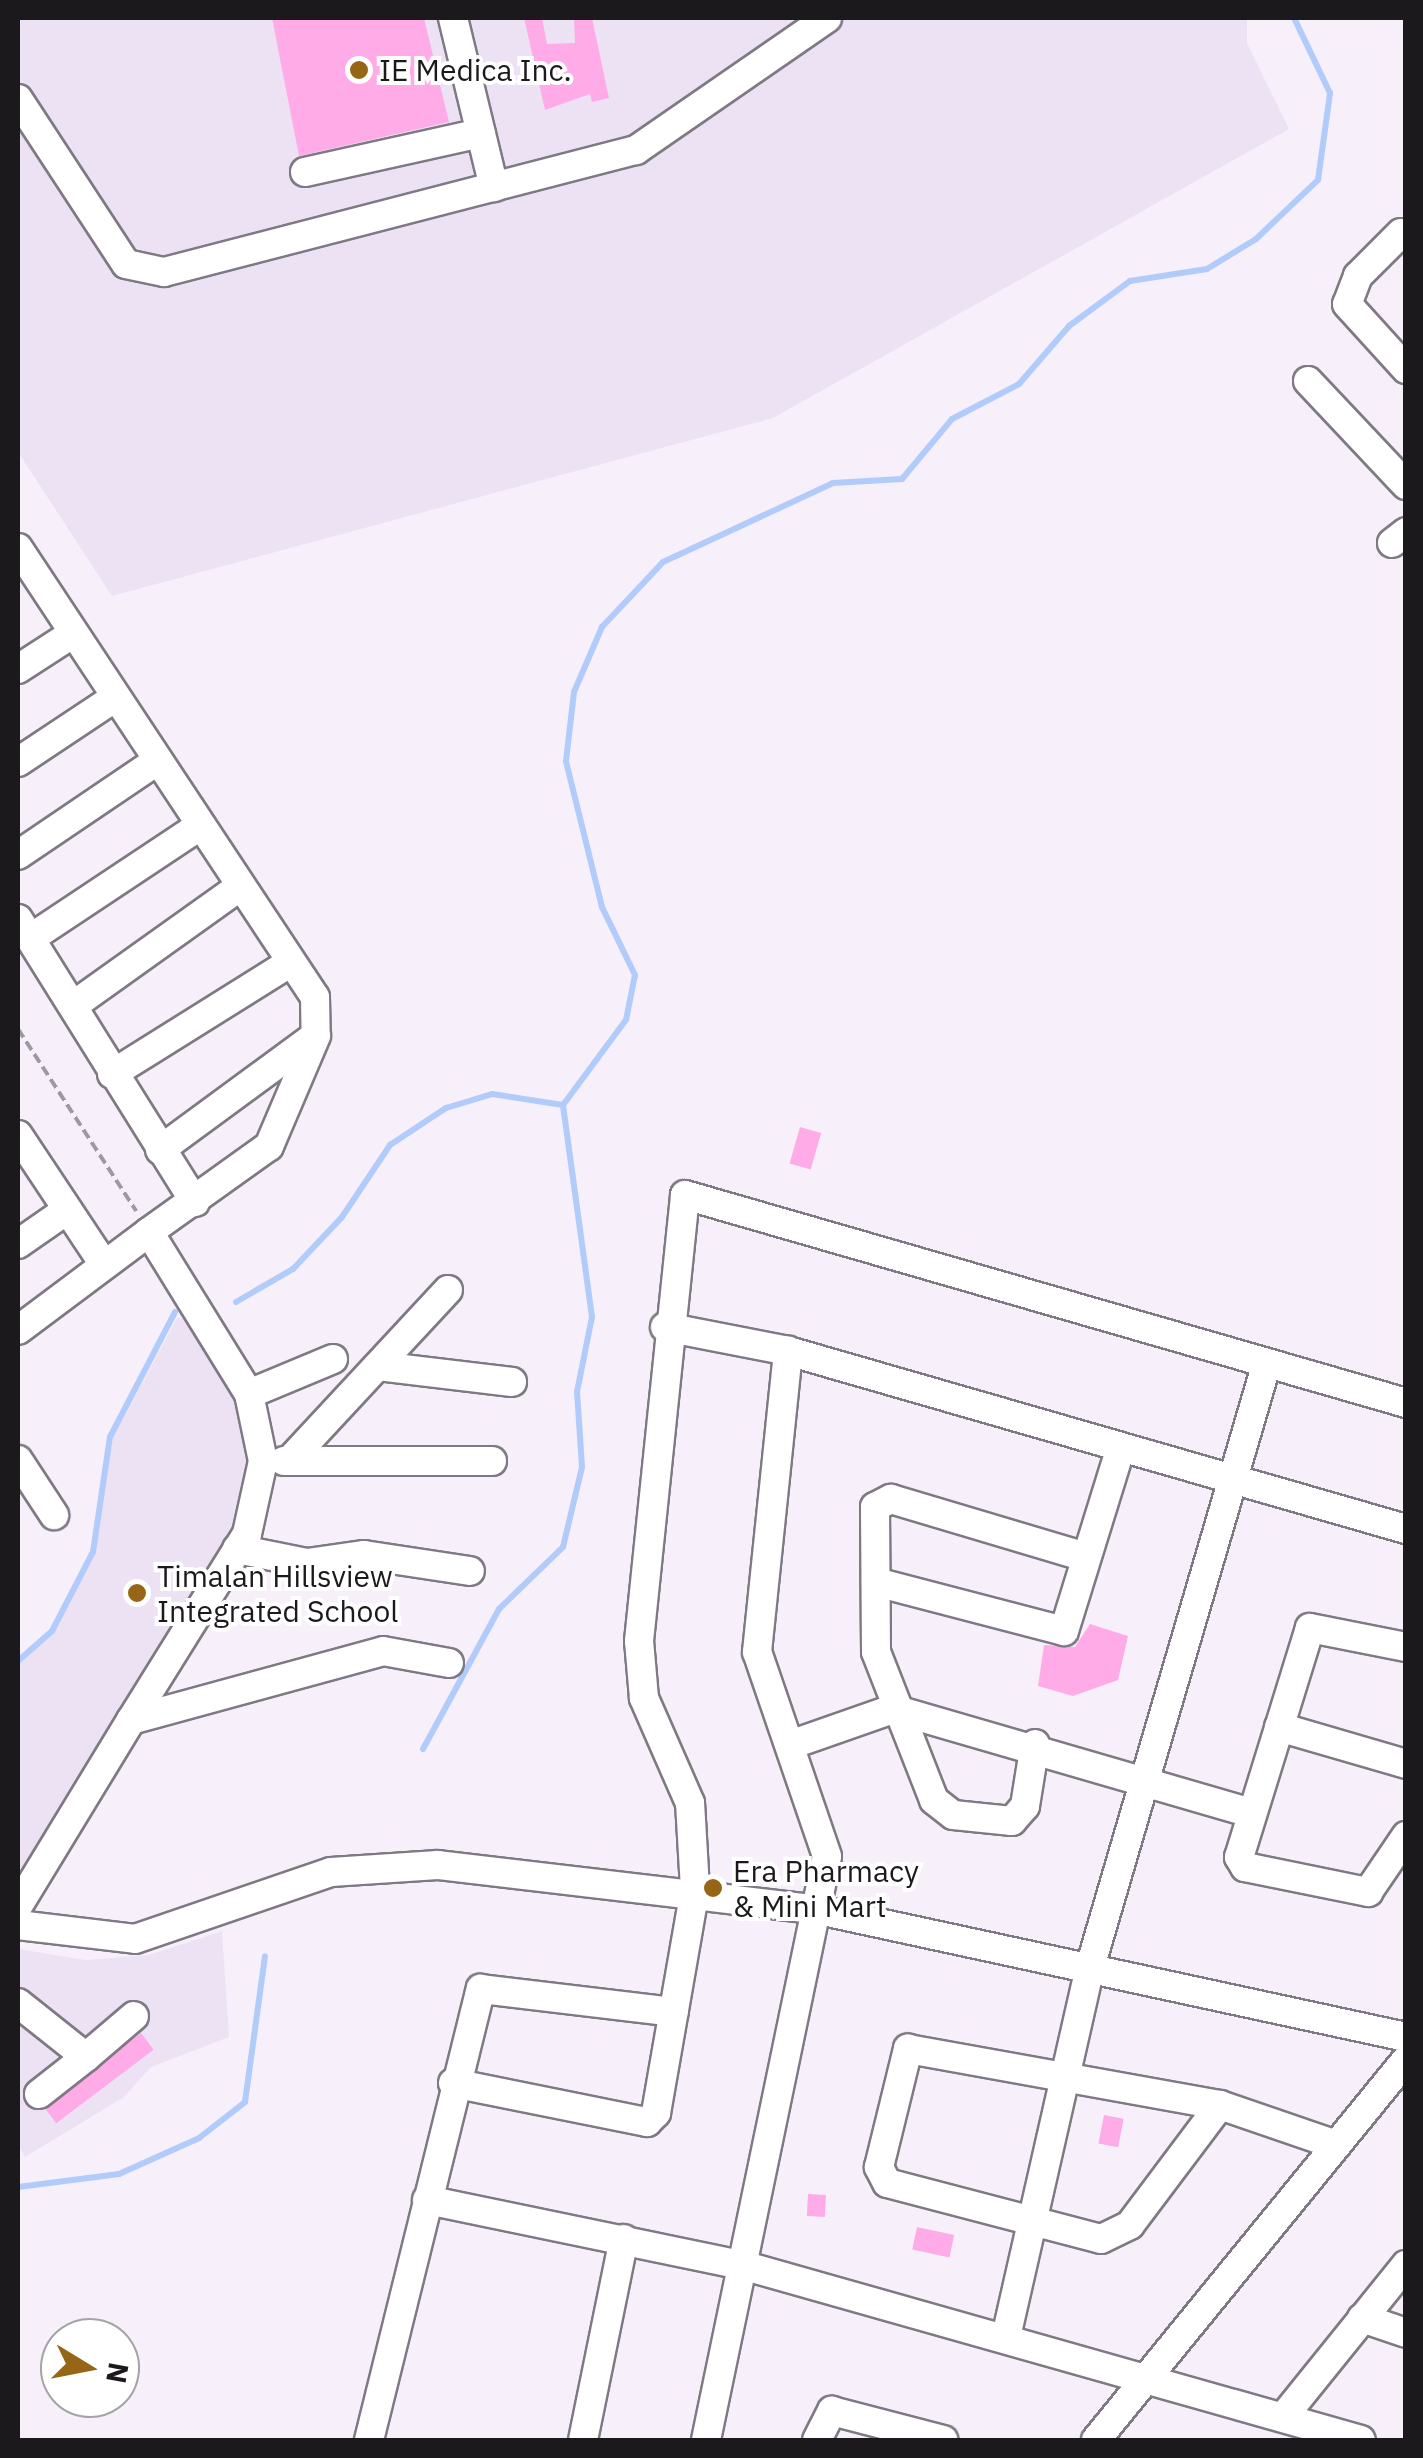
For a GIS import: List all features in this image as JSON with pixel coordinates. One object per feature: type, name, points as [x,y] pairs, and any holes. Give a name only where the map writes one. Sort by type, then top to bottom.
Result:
[{"type":"street","points":[[452,18],[494,187]]},
{"type":"street","points":[[18,99],[126,264],[164,272],[636,150],[828,18]]},
{"type":"street","points":[[305,172],[481,133]]},
{"type":"street","points":[[1401,233],[1358,276],[1347,304],[1406,369]]},
{"type":"street","points":[[1308,380],[1406,486]]},
{"type":"street","points":[[18,548],[198,827],[315,997],[316,1036],[269,1146],[195,1202],[103,1263],[18,1330]]},
{"type":"street","points":[[18,669],[72,634]]},
{"type":"street","points":[[18,762],[114,699]]},
{"type":"street","points":[[18,855],[157,762]]},
{"type":"street","points":[[195,1202],[24,929],[198,827]]},
{"type":"street","points":[[74,1005],[241,886]]},
{"type":"street","points":[[112,1074],[291,962]]},
{"type":"street","points":[[160,1150],[316,1036]]},
{"type":"street","points":[[21,1149],[103,1263]]},
{"type":"street","points":[[452,2083],[646,2122],[656,2113],[695,1889],[690,1803],[644,1698],[639,1640],[664,1327],[685,1194],[1266,1366],[1406,1403]]},
{"type":"street","points":[[18,1244],[67,1210]]},
{"type":"street","points":[[149,1232],[250,1394],[276,1461]]},
{"type":"street","points":[[18,1906],[238,1549],[276,1461],[378,1366],[448,1290]]},
{"type":"street","points":[[664,1327],[788,1350],[1120,1450],[1406,1529]]},
{"type":"street","points":[[706,2440],[826,1840],[762,1678],[756,1612],[788,1350]]},
{"type":"street","points":[[250,1394],[333,1358]]},
{"type":"street","points":[[378,1366],[512,1382]]},
{"type":"street","points":[[1006,2337],[1028,2224],[1090,1964],[1148,1778],[1229,1480],[1266,1366]]},
{"type":"street","points":[[876,1582],[1057,1632],[1068,1626],[1120,1450]]},
{"type":"street","points":[[18,1460],[54,1515]]},
{"type":"street","points":[[276,1461],[492,1461]]},
{"type":"street","points":[[1035,1744],[1020,1815],[953,1815],[934,1800],[893,1709],[873,1631],[875,1508],[891,1500],[1086,1557]]},
{"type":"street","points":[[238,1549],[307,1563],[364,1555],[470,1571]]},
{"type":"street","points":[[1406,1648],[1310,1628],[1250,1813],[1246,1867],[1368,1892],[1406,1836]]},
{"type":"street","points":[[131,1720],[383,1650],[449,1663]]},
{"type":"street","points":[[790,1745],[893,1709],[1035,1744],[1250,1813]]},
{"type":"street","points":[[1278,1727],[1406,1764]]},
{"type":"street","points":[[18,1925],[82,1938],[171,1934],[276,1888],[383,1866],[695,1889],[1090,1964],[1406,2036]]},
{"type":"street","points":[[369,2440],[452,2083],[486,1986],[674,2012]]},
{"type":"street","points":[[18,2002],[86,2058]]},
{"type":"street","points":[[39,2094],[134,2016]]},
{"type":"street","points":[[1220,2105],[1118,2234],[1028,2224],[882,2176],[902,2054],[916,2049],[1062,2079],[1220,2105],[1336,2145]]},
{"type":"street","points":[[1096,2440],[1406,2060]]},
{"type":"street","points":[[427,2200],[742,2265],[1006,2337],[1142,2382],[1284,2416],[1361,2440]]},
{"type":"street","points":[[583,2440],[624,2240]]},
{"type":"street","points":[[1284,2416],[1406,2265]]},
{"type":"street","points":[[1362,2318],[1406,2333]]},
{"type":"street","points":[[817,2440],[832,2411],[943,2440]]},
{"type":"path","points":[[18,1030],[149,1232]]},
{"type":"shaded area","points":[[18,18],[1247,18],[1247,43],[1289,129],[773,418],[112,596],[18,452]]},
{"type":"shaded area","name":"Timalan Hillsview Integrated School","points":[[177,1318],[189,1319],[246,1415],[256,1485],[243,1526],[18,1885],[18,1665],[53,1633],[94,1553],[113,1438]]},
{"type":"shaded area","points":[[222,1931],[229,2037],[151,2067],[124,2097],[25,2157],[18,2144],[18,1949],[86,1960],[149,1955]]},
{"type":"building","name":"IE Medica Inc.","points":[[272,18],[424,18],[449,122],[299,156]]},
{"type":"building","points":[[524,18],[542,18],[547,44],[575,43],[574,18],[592,18],[609,98],[592,102],[590,94],[545,110]]},
{"type":"building","points":[[800,1127],[821,1133],[811,1170],[790,1164]]},
{"type":"building","points":[[1090,1624],[1128,1636],[1118,1680],[1073,1696],[1038,1686],[1044,1645],[1075,1647]]},
{"type":"building","points":[[141,2033],[154,2050],[56,2123],[44,2106]]},
{"type":"building","points":[[1104,2115],[1124,2119],[1118,2147],[1098,2143]]},
{"type":"building","points":[[808,2194],[826,2195],[825,2217],[807,2216]]},
{"type":"building","points":[[917,2227],[954,2235],[949,2257],[912,2249]]},
{"type":"waterway","points":[[423,1749],[499,1609],[563,1547],[582,1467],[577,1392],[592,1317],[563,1105],[626,1020],[635,975],[602,907],[566,761],[574,692],[602,627],[663,562],[833,483],[902,479],[952,419],[1019,384],[1069,326],[1130,281],[1207,269],[1256,239],[1318,180],[1330,93],[1294,18]]},
{"type":"waterway","points":[[236,1302],[293,1269],[342,1217],[390,1145],[446,1108],[492,1094],[563,1105]]},
{"type":"waterway","points":[[18,1661],[52,1631],[93,1552],[110,1437],[175,1312]]},
{"type":"waterway","points":[[18,2187],[119,2174],[199,2138],[245,2102],[265,1956]]},
{"type":"place","name":"IE Medica Inc.","points":[[359,70]]},
{"type":"place","name":"Timalan Hillsview Integrated School","points":[[137,1593]]},
{"type":"place","name":"Era Pharmacy & Mini Mart","points":[[713,1888]]}]
